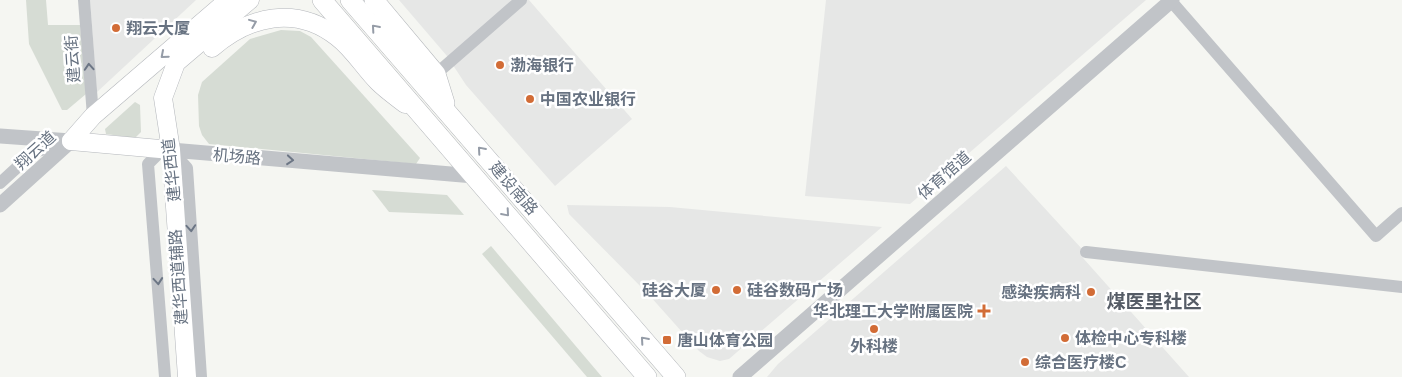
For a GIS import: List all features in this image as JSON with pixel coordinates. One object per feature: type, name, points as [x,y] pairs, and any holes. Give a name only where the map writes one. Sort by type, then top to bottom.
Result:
[{"type":"main road","points":[[72,141],[93,116],[217,6],[228,0]]},
{"type":"main road","name":"建华西道","points":[[176,377],[166,150],[167,132],[163,98],[176,63],[250,0]]},
{"type":"main road","name":"建设南路","points":[[322,0],[647,377]]},
{"type":"main road","name":"建设南路","points":[[350,0],[676,377]]},
{"type":"main road","points":[[374,0],[436,74],[446,109]]},
{"type":"main road","points":[[163,98],[185,70],[224,37],[250,23],[267,18],[287,17],[309,21],[338,38],[379,83],[426,120]]},
{"type":"main road","points":[[93,116],[92,133],[97,143]]},
{"type":"main road","points":[[134,148],[152,145],[167,132]]},
{"type":"main road","name":"机场路","points":[[72,141],[166,150]]},
{"type":"main road","name":"建华西道","points":[[166,150],[187,377]]},
{"type":"street","name":"建云街","points":[[84,0],[93,116]]},
{"type":"street","points":[[436,74],[521,0]]},
{"type":"street","points":[[1172,0],[1376,236],[1402,213]]},
{"type":"street","name":"体育馆道","points":[[740,377],[1172,0]]},
{"type":"street","name":"机场路","points":[[0,136],[72,141]]},
{"type":"street","points":[[0,183],[34,152],[72,141]]},
{"type":"street","name":"翔云道","points":[[0,205],[72,141]]},
{"type":"street","name":"机场路","points":[[166,150],[474,176]]},
{"type":"street","name":"建华西道辅路","points":[[165,377],[148,164],[166,150],[187,168],[201,377]]},
{"type":"street","points":[[1086,252],[1402,286]]},
{"type":"shaded area","points":[[26,0],[46,0],[48,25],[80,25],[86,94],[67,110],[62,110],[29,44]]},
{"type":"shaded area","points":[[90,0],[196,0],[97,92]]},
{"type":"shaded area","points":[[399,0],[529,0],[632,119],[555,186],[466,85],[447,56]]},
{"type":"shaded area","points":[[826,0],[1146,0],[910,204],[805,196]]},
{"type":"shaded area","points":[[281,30],[300,31],[311,37],[420,158],[416,164],[209,144],[202,135],[199,126],[198,95],[202,82],[250,39]]},
{"type":"shaded area","points":[[135,102],[140,105],[141,132],[135,138],[106,134],[105,129]]},
{"type":"shaded area","name":"华北理工大学附属医院","points":[[1006,166],[1082,249],[1083,258],[1189,377],[767,377],[778,364]]},
{"type":"shaded area","points":[[372,190],[447,195],[464,215],[389,212]]},
{"type":"shaded area","points":[[567,205],[670,207],[882,227],[729,359],[720,361],[707,357],[699,351],[649,295],[569,214]]},
{"type":"shaded area","points":[[491,246],[602,377],[587,377],[482,254]]},
{"type":"place","name":"翔云大厦","points":[[116,28]]},
{"type":"place","name":"渤海银行","points":[[500,65]]},
{"type":"place","name":"中国农业银行","points":[[530,99]]},
{"type":"place","name":"硅谷大厦","points":[[716,290]]},
{"type":"place","name":"硅谷数码广场","points":[[737,290]]},
{"type":"place","name":"感染疾病科","points":[[1091,292]]},
{"type":"place","name":"华北理工大学附属医院","points":[[984,311]]},
{"type":"place","name":"外科楼","points":[[874,329]]},
{"type":"place","name":"体检中心专科楼","points":[[1065,338]]},
{"type":"place","name":"唐山体育公园","points":[[667,340]]},
{"type":"place","name":"综合医疗楼C","points":[[1025,362]]},
{"type":"district","name":"煤医里社区","points":[[1154,301]]}]
